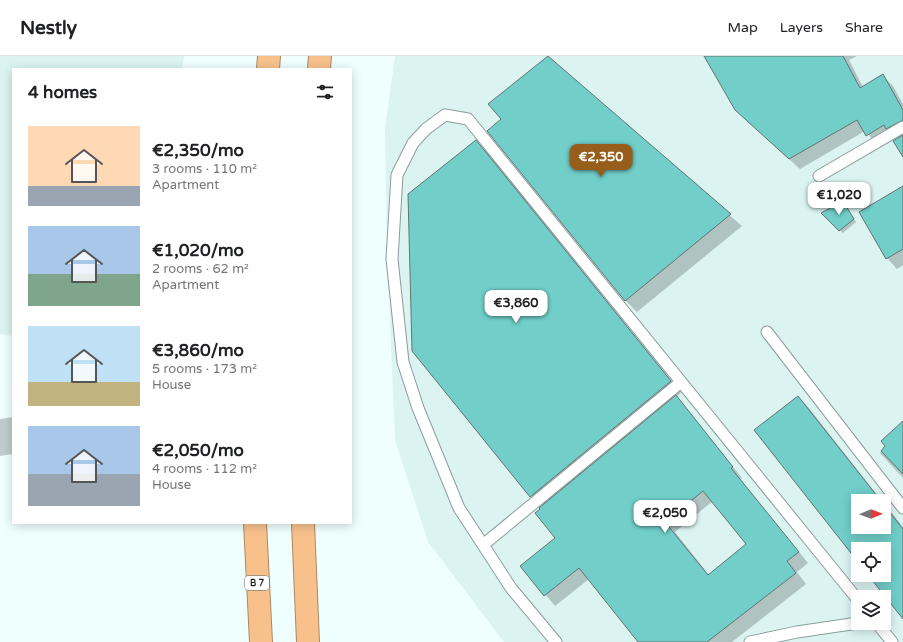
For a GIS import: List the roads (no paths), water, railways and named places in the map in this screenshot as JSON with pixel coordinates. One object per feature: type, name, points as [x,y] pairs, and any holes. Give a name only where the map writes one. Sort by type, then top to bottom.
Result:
[{"type":"highway","points":[[268,68],[269,56]]},
{"type":"highway","points":[[319,68],[320,56]]},
{"type":"highway","name":"B 7","points":[[255,524],[261,642]]},
{"type":"highway","points":[[303,524],[308,642]]},
{"type":"lane","points":[[556,642],[511,588],[459,508],[418,408],[403,362],[392,259],[397,175],[413,143],[426,129],[446,116],[468,119],[851,591]]},
{"type":"lane","points":[[819,176],[903,127]]},
{"type":"lane","points":[[767,332],[903,508]]},
{"type":"lane","points":[[483,545],[681,382]]},
{"type":"lane","points":[[750,642],[797,632],[851,624]]},
{"type":"lane","points":[[883,630],[892,642]]}]
